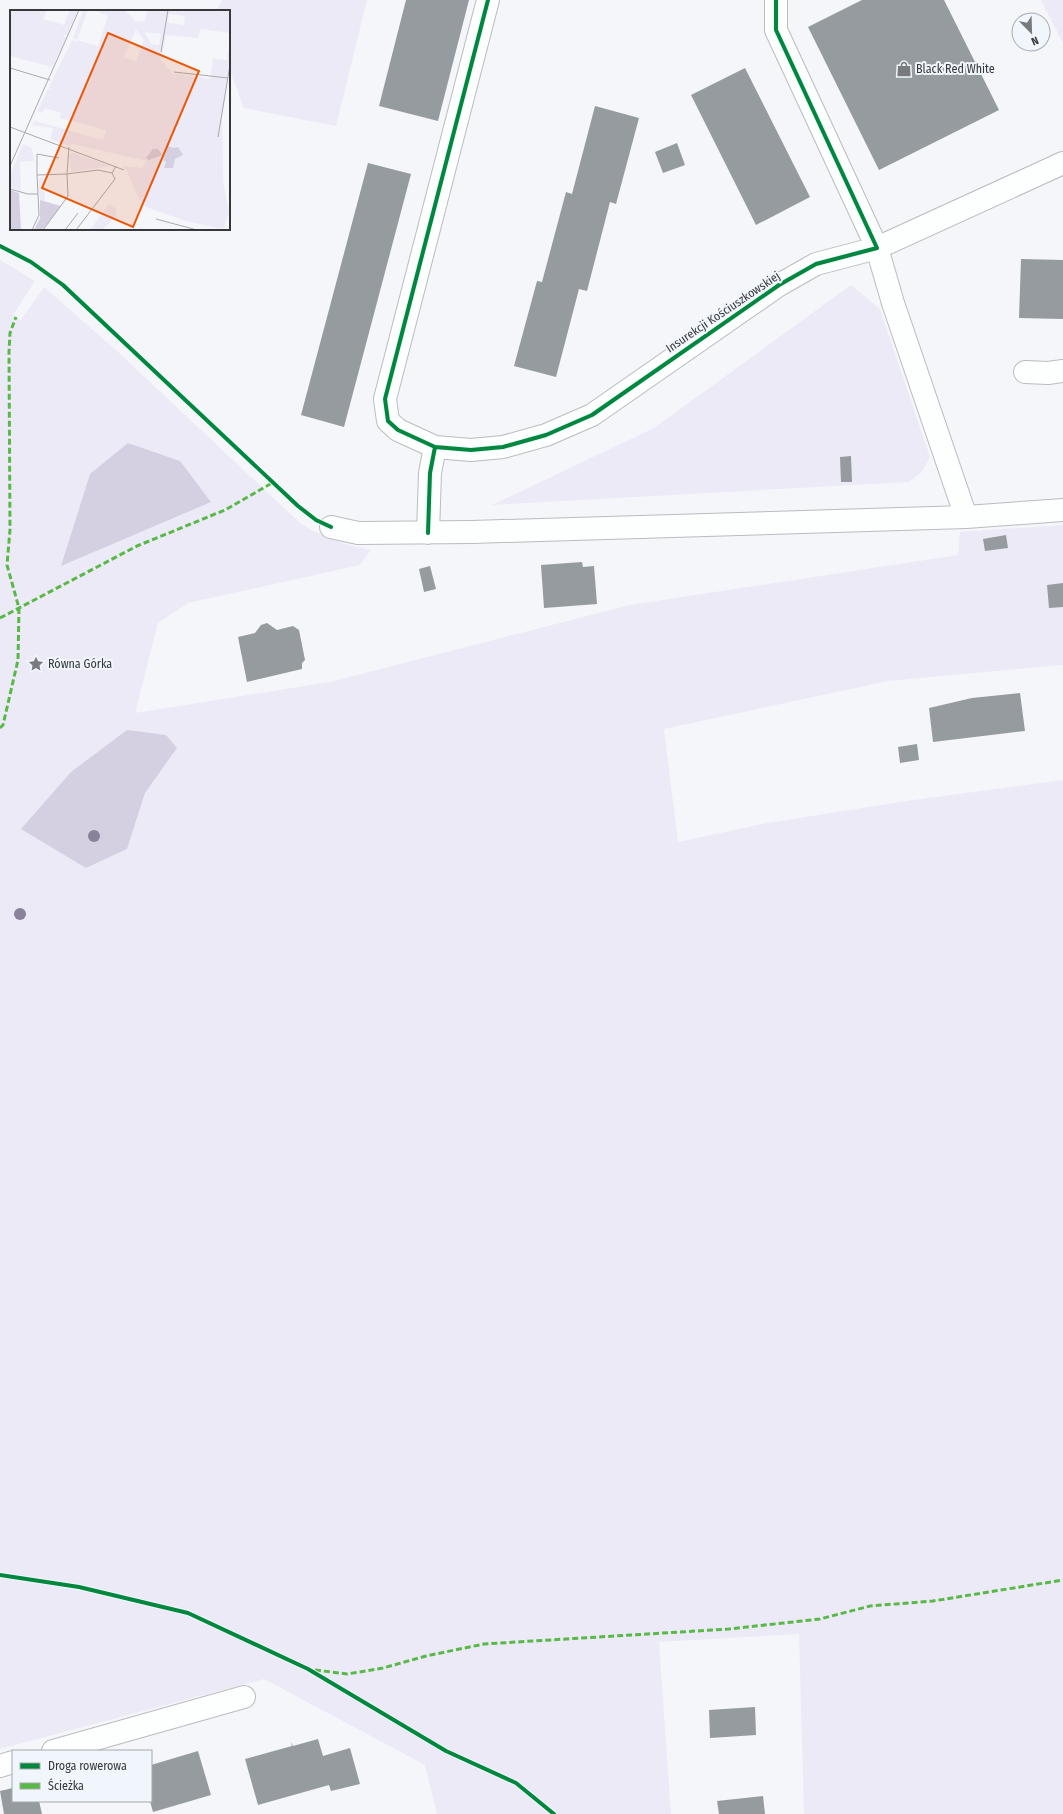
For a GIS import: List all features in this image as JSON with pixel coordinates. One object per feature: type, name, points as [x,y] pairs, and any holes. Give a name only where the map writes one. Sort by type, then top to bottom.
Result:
[{"type":"street","name":"Insurekcji Kościuszkowskiej","points":[[488,0],[385,399],[388,421],[398,430],[435,447],[471,450],[503,447],[546,435],[592,415],[779,285],[816,264],[877,248],[1063,163]]},
{"type":"street","points":[[776,0],[776,30],[877,248],[893,303],[966,516]]},
{"type":"street","points":[[1025,372],[1048,373],[1063,370]]},
{"type":"street","points":[[428,533],[430,473],[435,447]]},
{"type":"street","points":[[331,526],[358,533],[428,533],[966,516],[1063,510]]},
{"type":"street","points":[[57,1750],[244,1698]]},
{"type":"street","points":[[0,1766],[12,1762]]},
{"type":"shaded area","points":[[222,0],[367,0],[336,126],[244,108],[230,71],[230,10],[217,10]]},
{"type":"shaded area","points":[[1041,0],[1063,0],[1063,43],[1051,20],[1051,12],[1047,12]]},
{"type":"shaded area","points":[[0,260],[35,281],[13,315],[21,320],[44,287],[117,351],[301,524],[335,540],[352,546],[371,550],[360,565],[188,603],[158,623],[135,713],[330,682],[630,605],[958,555],[960,532],[1063,525],[1063,665],[888,681],[664,729],[678,842],[768,823],[906,801],[1063,780],[1063,1814],[804,1814],[799,1634],[659,1642],[671,1814],[437,1814],[425,1765],[264,1679],[0,1749]],"holes":[[[177,748],[145,793],[127,849],[86,868]]]},
{"type":"shaded area","points":[[851,285],[880,309],[930,457],[921,473],[908,482],[492,505],[654,428]]},
{"type":"shaded area","points":[[128,443],[180,461],[211,502],[61,566],[90,474]]},
{"type":"shaded area","points":[[127,730],[166,735],[177,748],[145,793],[127,849],[86,868],[21,829],[71,772]]},
{"type":"building","points":[[406,0],[469,0],[438,121],[379,106]]},
{"type":"building","name":"Black Red White","points":[[862,0],[944,0],[999,110],[879,170],[808,27]]},
{"type":"building","points":[[745,68],[810,197],[756,225],[691,95]]},
{"type":"building","points":[[595,106],[639,118],[616,204],[610,202],[587,291],[579,289],[556,377],[514,366],[537,281],[542,282],[566,192],[572,194]]},
{"type":"building","points":[[677,143],[685,165],[663,173],[655,152]]},
{"type":"building","points":[[368,163],[411,174],[344,427],[301,415]]},
{"type":"building","points":[[1021,259],[1063,260],[1063,319],[1019,318]]},
{"type":"building","points":[[851,456],[852,482],[841,482],[840,457]]},
{"type":"building","points":[[1006,535],[1008,548],[985,551],[983,539]]},
{"type":"building","points":[[582,562],[583,567],[594,566],[597,604],[544,608],[541,565]]},
{"type":"building","points":[[430,566],[436,589],[424,592],[419,569]]},
{"type":"building","points":[[1063,583],[1063,607],[1049,608],[1047,585]]},
{"type":"building","points":[[267,623],[277,630],[293,626],[299,630],[305,660],[302,663],[302,669],[247,682],[238,637],[255,633],[261,625]]},
{"type":"building","points":[[1020,693],[1025,731],[933,742],[929,708],[972,698]]},
{"type":"building","points":[[917,744],[919,760],[900,763],[898,747]]},
{"type":"building","points":[[755,1707],[756,1735],[710,1738],[709,1710]]},
{"type":"building","points":[[318,1739],[323,1756],[350,1748],[360,1784],[331,1791],[329,1785],[258,1805],[245,1759],[292,1746],[291,1742],[293,1746]]},
{"type":"building","points":[[198,1751],[211,1795],[153,1812],[150,1802],[152,1802],[152,1765]]},
{"type":"building","points":[[12,1788],[12,1802],[39,1802],[42,1814],[4,1814],[0,1791]]},
{"type":"building","points":[[763,1796],[765,1814],[719,1814],[717,1801]]},
{"type":"marked path","points":[[0,728],[3,725],[18,660],[19,608],[7,565],[10,530],[9,352],[10,333],[16,317]]},
{"type":"marked path","points":[[0,618],[137,546],[225,510],[272,483]]},
{"type":"marked path","points":[[315,1670],[347,1674],[383,1668],[426,1656],[484,1644],[729,1629],[820,1619],[870,1606],[933,1601],[1063,1580]]},
{"type":"cycle path","points":[[435,447],[398,430],[388,421],[385,399],[488,0]]},
{"type":"cycle path","points":[[428,533],[430,473],[435,447],[471,450],[503,447],[546,435],[592,415],[779,285],[816,264],[877,248],[776,30],[776,0]]},
{"type":"cycle path","points":[[0,246],[31,262],[63,285],[298,506],[316,520],[331,527]]},
{"type":"cycle path","points":[[0,1575],[79,1587],[188,1613],[308,1669],[446,1751],[516,1783],[554,1814]]},
{"type":"place","name":"Black Red White","points":[[904,69]]},
{"type":"place","name":"Równa Górka","points":[[36,664]]}]
